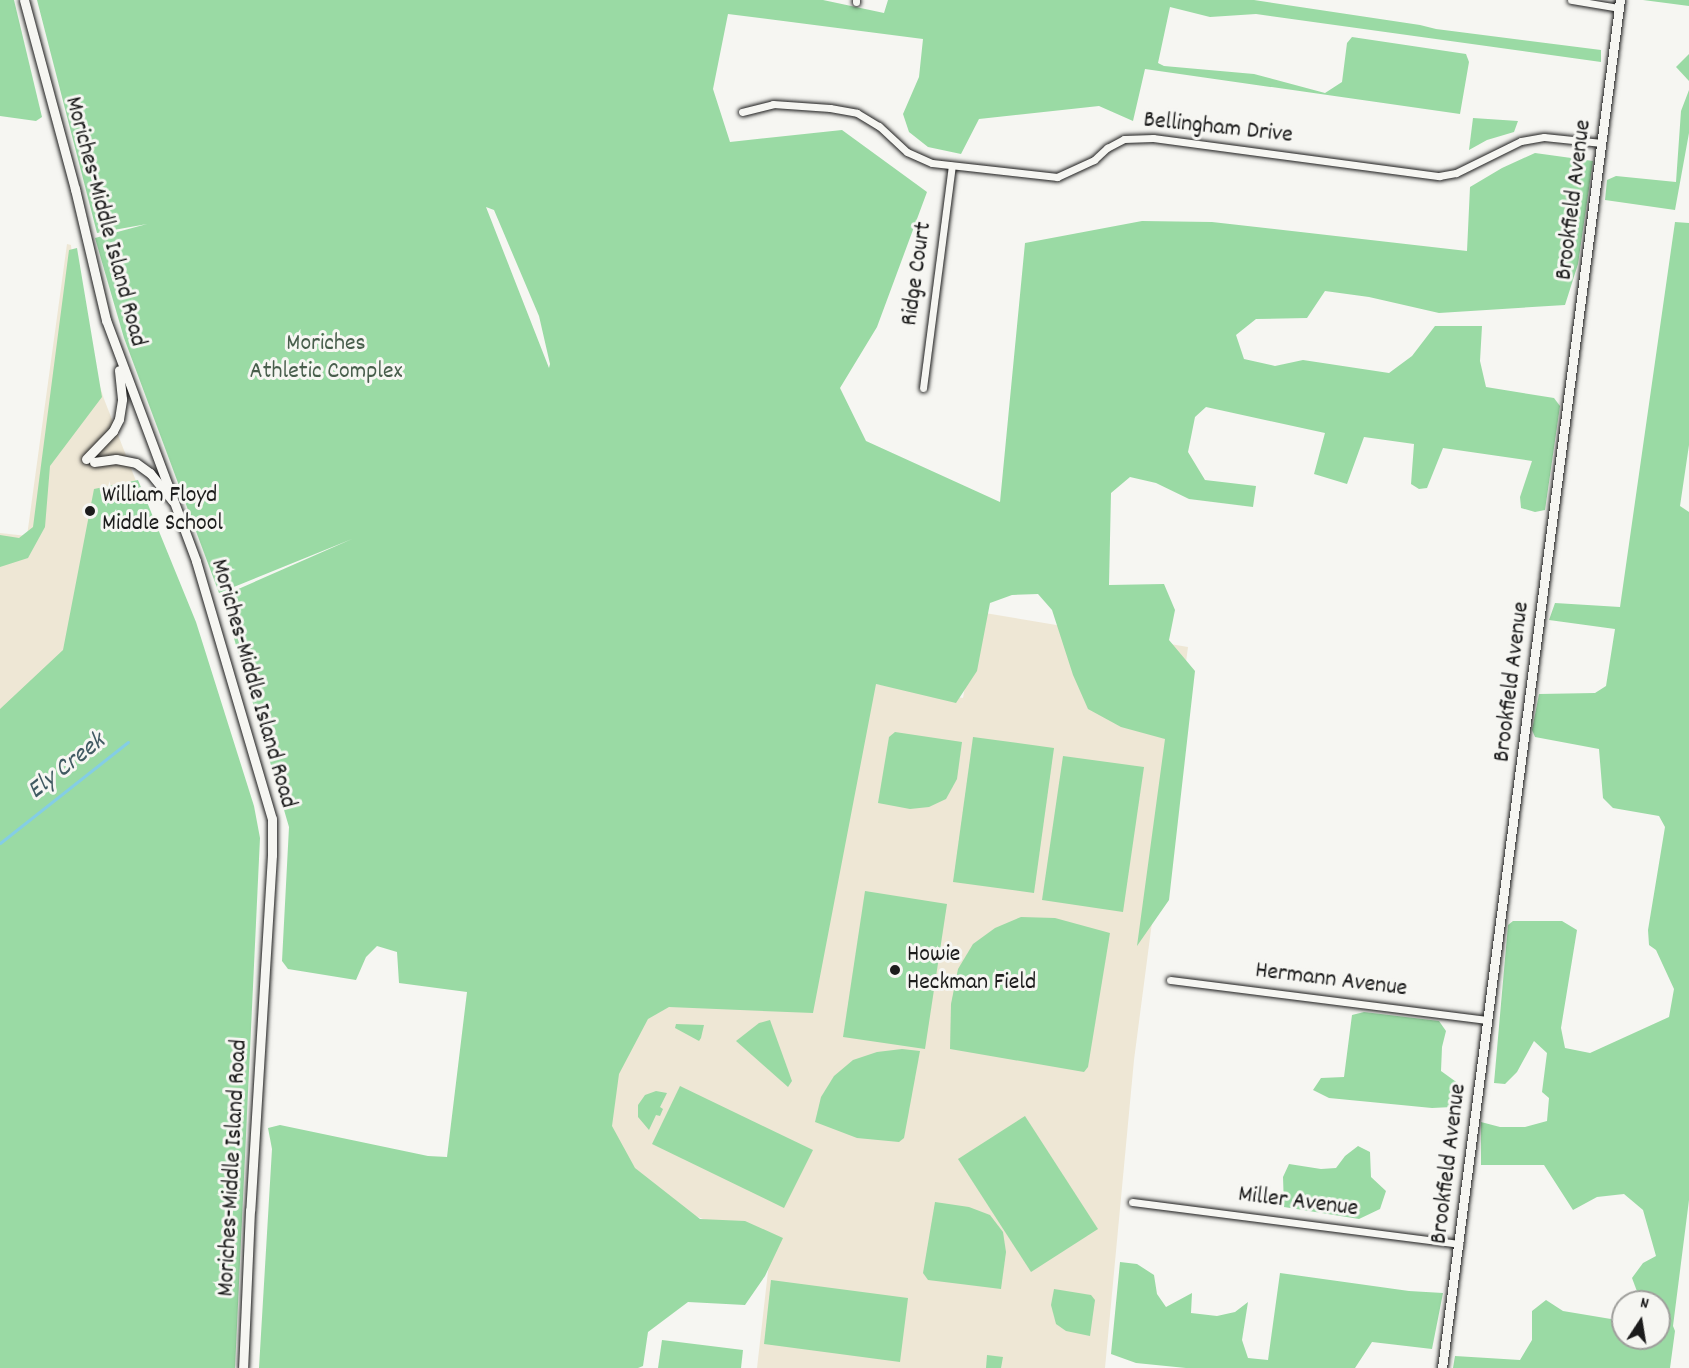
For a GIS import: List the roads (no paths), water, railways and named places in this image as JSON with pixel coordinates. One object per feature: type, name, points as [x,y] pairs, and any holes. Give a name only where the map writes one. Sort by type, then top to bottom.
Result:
[{"type":"main road","name":"Moriches-Middle Island Road","points":[[24,0],[75,189],[101,303],[116,353],[179,510],[209,600],[266,793],[273,827],[243,1368]]},
{"type":"main road","name":"Brookfield Avenue","points":[[1442,1368],[1619,4]]},
{"type":"main road","points":[[116,353],[122,399],[119,420],[90,460],[124,460],[136,463],[155,478],[179,510]]},
{"type":"street","points":[[1576,0],[1619,4]]},
{"type":"street","name":"Bellingham Drive","points":[[742,112],[773,104],[830,108],[857,113],[879,126],[908,152],[932,163],[1057,177],[1094,160],[1107,148],[1124,139],[1153,138],[1439,176],[1456,173],[1521,141],[1544,137],[1602,143]]},
{"type":"street","name":"Ridge Court","points":[[923,388],[952,166]]},
{"type":"street","name":"Hermann Avenue","points":[[1170,980],[1487,1020]]},
{"type":"street","name":"Miller Avenue","points":[[1132,1202],[1459,1244]]},
{"type":"waterway","name":"Ely Creek","points":[[0,843],[128,742]]},
{"type":"place","name":"William Floyd Middle School","points":[[90,511]]},
{"type":"place","name":"Howie Heckman Field","points":[[895,970]]},
{"type":"park label","name":"Moriches Athletic Complex","points":[[326,359]]}]
